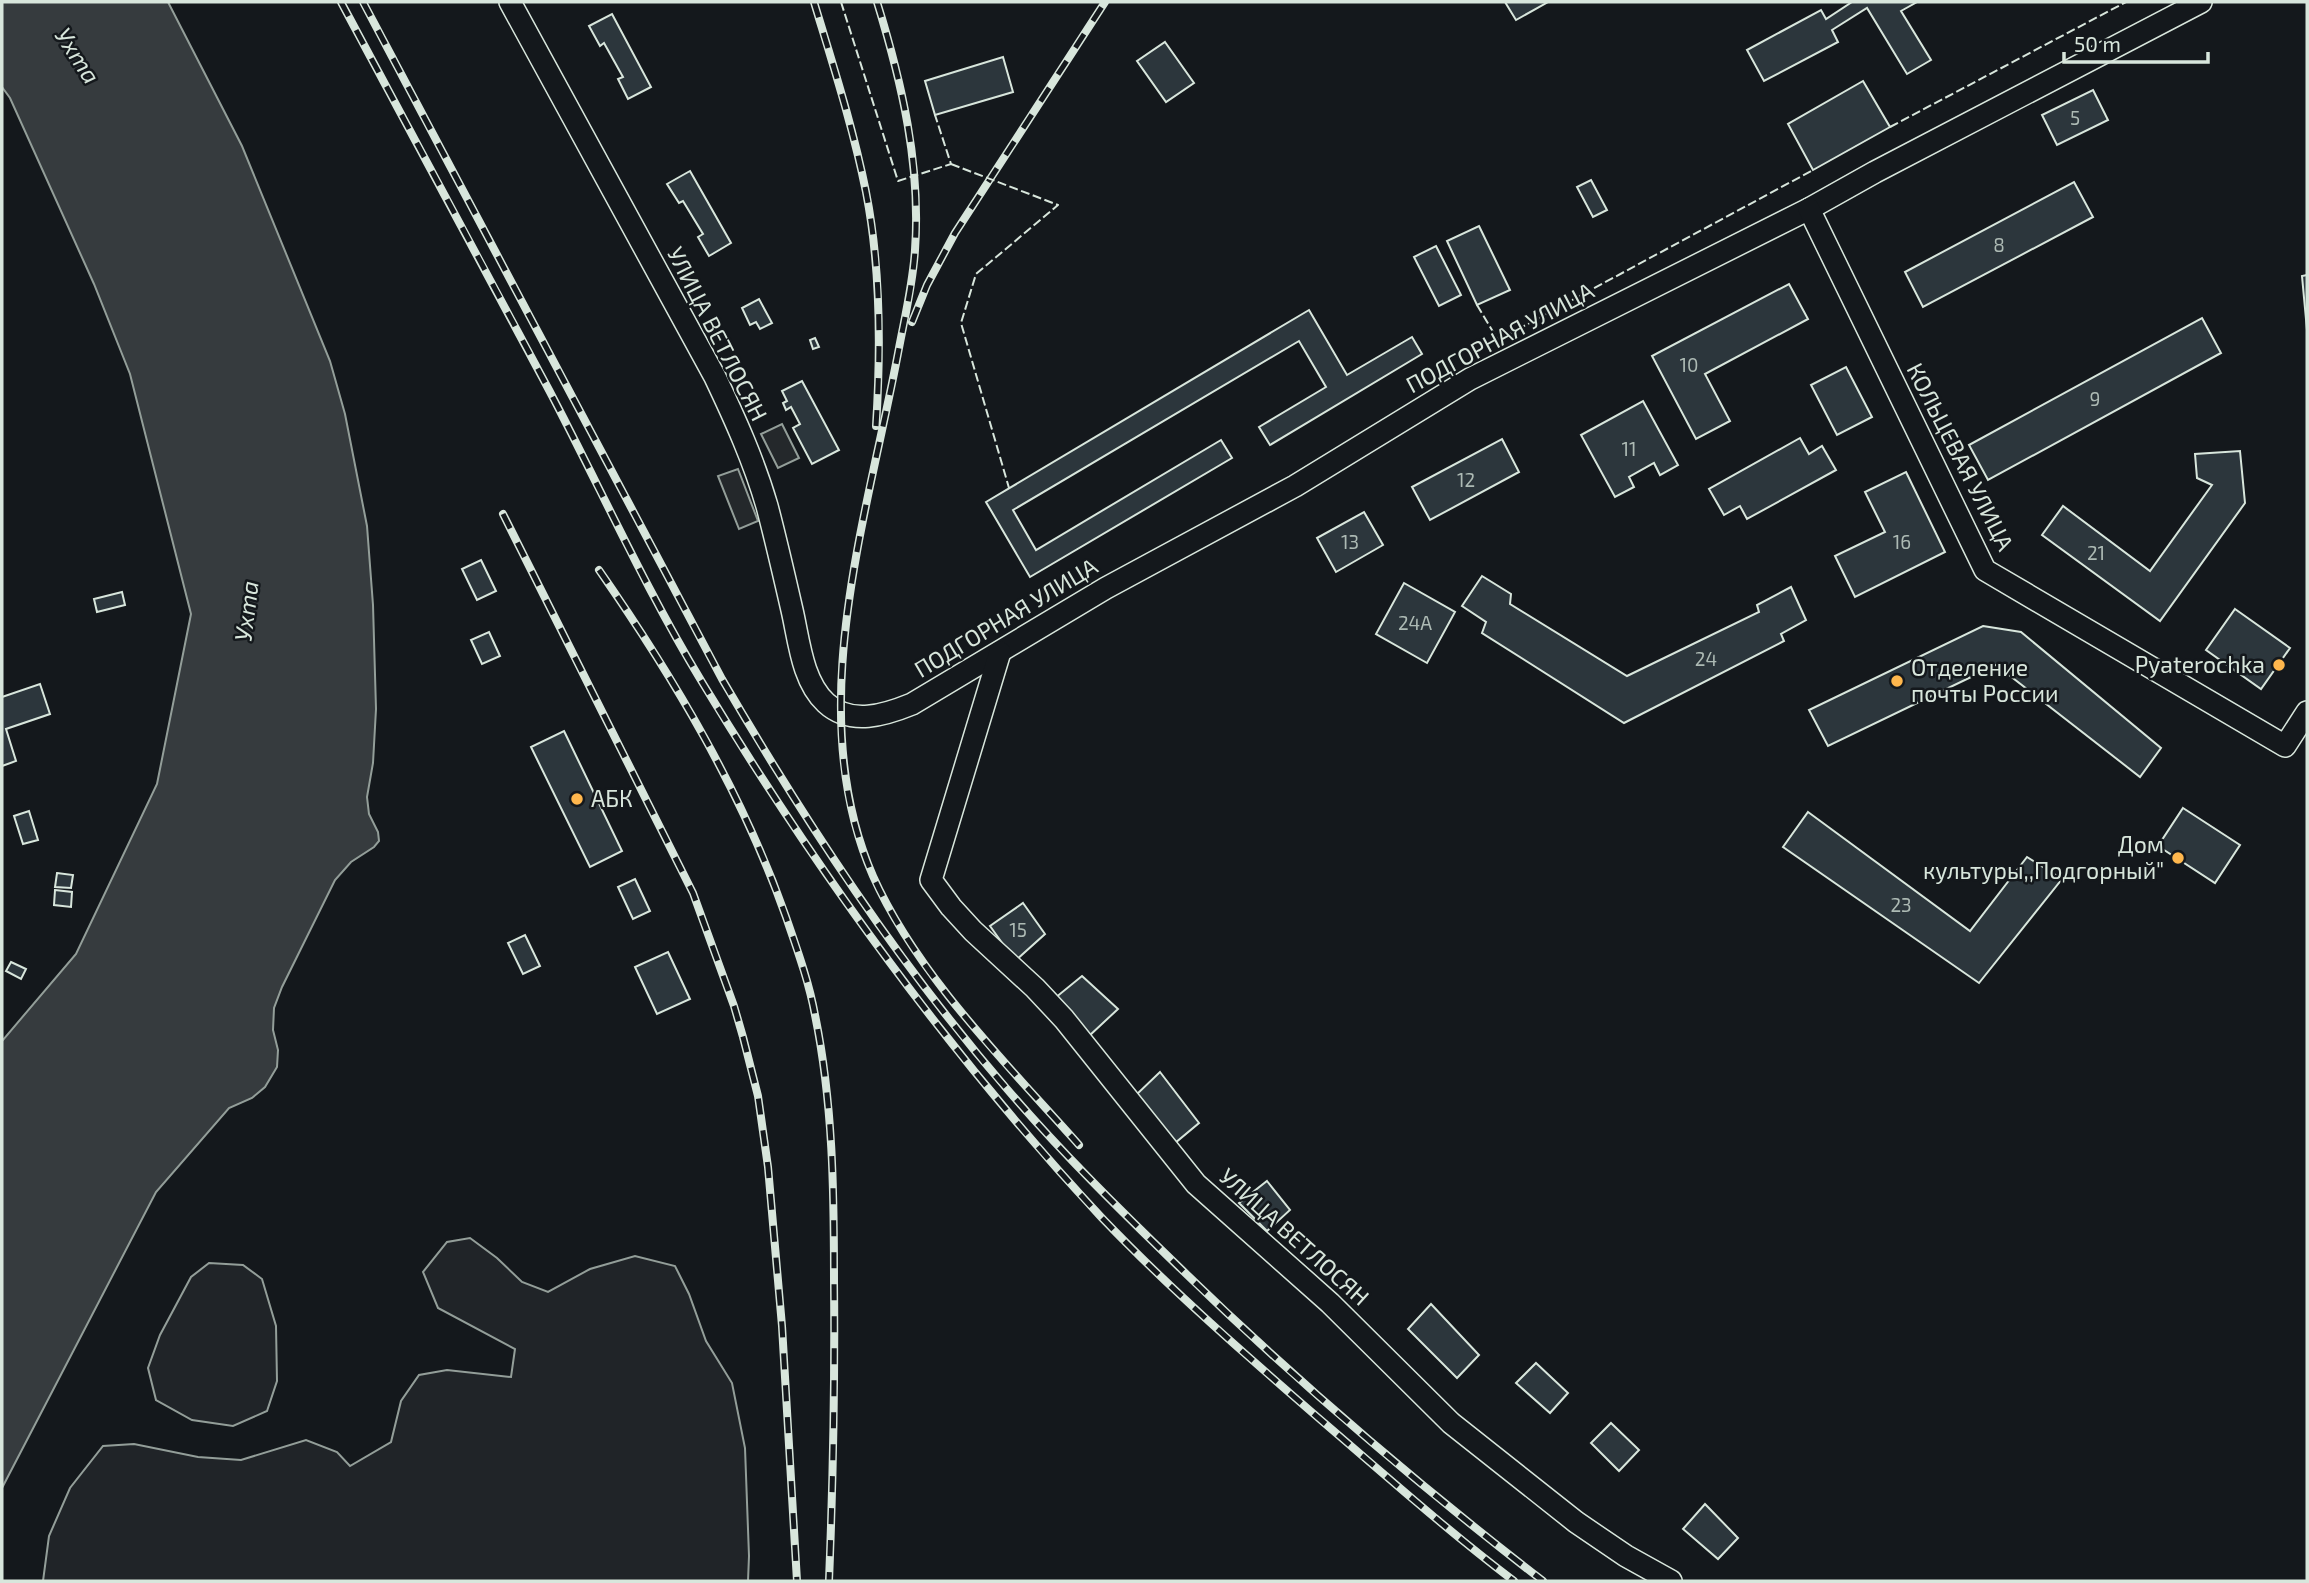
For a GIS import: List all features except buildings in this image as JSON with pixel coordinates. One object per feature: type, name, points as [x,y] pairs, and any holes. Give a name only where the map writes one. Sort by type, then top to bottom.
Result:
[{"type":"street","name":"УЛИЦА ВЕТЛОСЯН","points":[[510,2],[715,377],[754,466],[808,674],[818,694],[831,707]]},
{"type":"street","name":"ПОДГОРНАЯ УЛИЦА","points":[[831,707],[863,717],[887,713],[912,704],[1106,588],[1295,486],[1470,379],[1809,209],[2200,2]]},
{"type":"street","name":"КОЛЬЦЕВАЯ УЛИЦА","points":[[1809,209],[1985,570],[2285,746],[2307,712]]},
{"type":"street","name":"УЛИЦА ВЕТЛОСЯН","points":[[1000,652],[931,880],[951,907],[1064,1019],[1196,1184],[1331,1303],[1451,1423],[1576,1522],[1626,1556],[1671,1581]]},
{"type":"shaded area","points":[[782,424],[799,458],[778,468],[761,434]]},
{"type":"shaded area","points":[[738,469],[758,521],[739,529],[718,476]]},
{"type":"shaded area","points":[[470,1238],[497,1258],[522,1282],[548,1292],[590,1269],[635,1256],[675,1266],[689,1294],[706,1341],[732,1383],[745,1448],[748,1581],[43,1581],[49,1536],[70,1488],[103,1446],[134,1444],[198,1457],[241,1460],[306,1440],[337,1452],[350,1466],[391,1442],[401,1401],[419,1375],[447,1370],[511,1377],[515,1349],[438,1308],[423,1272],[447,1242]]},
{"type":"shaded area","points":[[209,1263],[243,1265],[262,1279],[276,1326],[277,1381],[267,1411],[233,1426],[192,1420],[156,1400],[148,1368],[160,1335],[191,1277]]},
{"type":"water","name":"Ухта","points":[[2,2],[168,2],[242,146],[330,361],[345,414],[367,526],[373,605],[376,709],[373,763],[367,797],[369,814],[378,832],[379,841],[351,862],[335,880],[282,987],[274,1008],[273,1030],[278,1050],[277,1067],[265,1087],[252,1098],[229,1108],[156,1192],[2,1488],[2,1041],[76,954],[157,784],[191,614],[130,374],[94,284],[10,98],[2,87]]},
{"type":"railway","points":[[341,2],[549,390],[681,646],[792,823],[888,960],[992,1092],[1046,1156],[1128,1245],[1294,1397],[1441,1523],[1514,1581]]},
{"type":"railway","points":[[363,2],[722,679],[820,839],[928,992],[1048,1135],[1179,1267],[1356,1429],[1543,1581]]},
{"type":"railway","points":[[814,2],[855,144],[871,221],[878,308],[876,426]]},
{"type":"railway","points":[[877,2],[908,125],[916,218],[914,262],[908,299],[858,545],[847,613],[841,680],[842,747],[852,813],[873,876],[914,948],[965,1017],[1079,1145]]},
{"type":"railway","points":[[912,322],[927,285],[955,233],[1105,2]]},
{"type":"railway","points":[[503,514],[693,893],[743,1037],[758,1096],[768,1167],[782,1326],[797,1581]]},
{"type":"railway","points":[[599,570],[680,694],[749,825],[786,917],[812,1003],[826,1081],[833,1181],[834,1394],[829,1581]]},
{"type":"fence","points":[[841,2],[898,181],[951,164],[935,115]]},
{"type":"fence","points":[[1890,127],[2126,2]]},
{"type":"fence","points":[[951,164],[1058,205],[976,274],[961,323],[1009,488]]},
{"type":"fence","points":[[1477,305],[1498,340],[1813,170]]},
{"type":"place","name":"Pyaterochka","points":[[2279,665]]},
{"type":"place","name":"Отделение почты России","points":[[1897,681]]},
{"type":"place","name":"АБК","points":[[577,799]]},
{"type":"place","name":"Дом культуры,,Подгорный\"","points":[[2178,858]]}]
